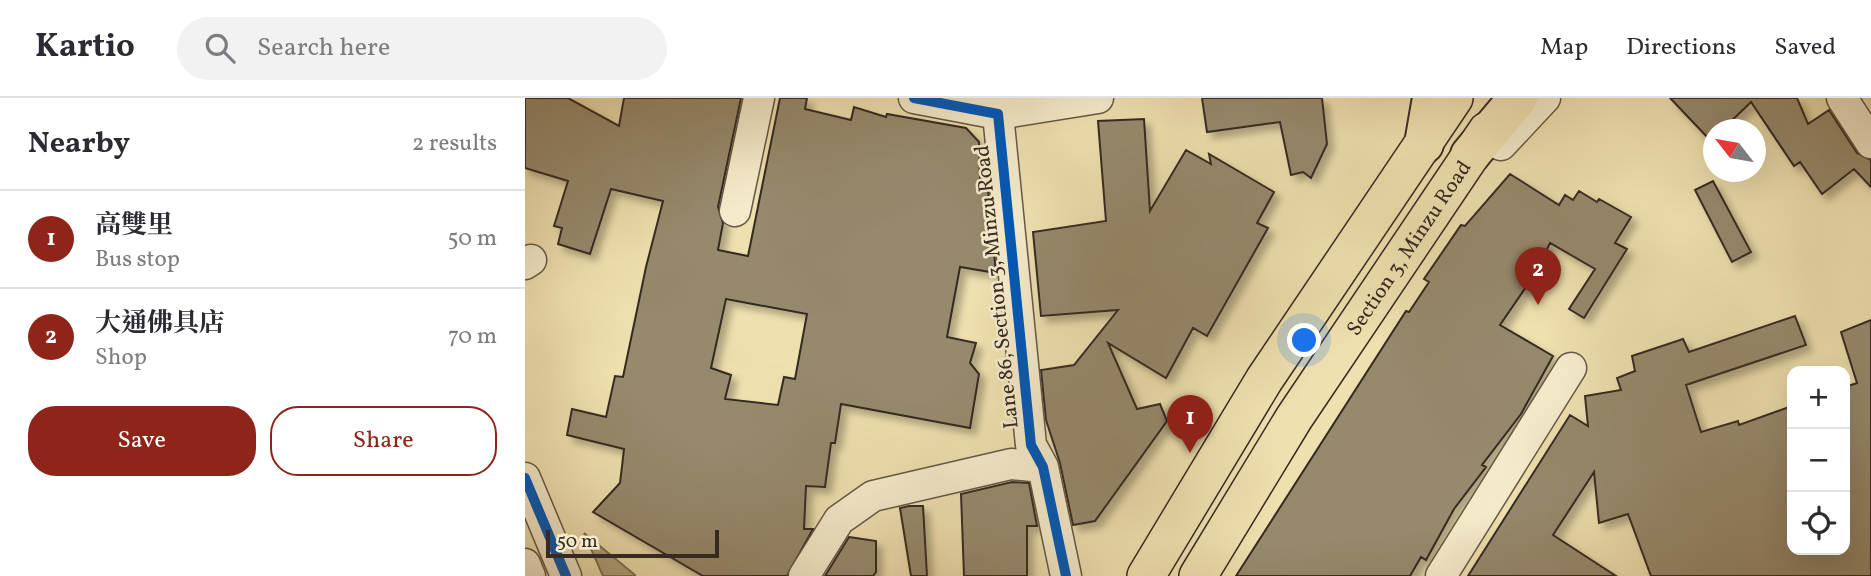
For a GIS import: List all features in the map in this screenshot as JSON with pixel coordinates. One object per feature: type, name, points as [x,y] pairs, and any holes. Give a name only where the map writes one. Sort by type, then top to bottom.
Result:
[{"type":"highway","points":[[1424,145],[1432,98]]},
{"type":"highway","points":[[1470,155],[1518,98]]},
{"type":"main road","points":[[1146,576],[1264,380],[1454,98]]},
{"type":"main road","name":"Section 3, Minzu Road","points":[[1198,576],[1294,418],[1509,98]]},
{"type":"street","points":[[735,211],[759,98]]},
{"type":"street","points":[[914,98],[999,106],[1098,98]]},
{"type":"street","points":[[1415,237],[1545,98]]},
{"type":"street","points":[[1842,98],[1871,143]]},
{"type":"street","name":"Lane 86, Section 3, Minzu Road","points":[[999,106],[1031,445],[1043,467],[1066,576]]},
{"type":"street","points":[[1441,576],[1571,368]]},
{"type":"street","points":[[804,576],[839,520],[873,496],[1011,464],[1043,467]]},
{"type":"street","points":[[525,478],[566,576]]},
{"type":"street","points":[[525,564],[530,576]]},
{"type":"shaded area","points":[[584,533],[635,575],[635,576],[603,576]]},
{"type":"building","points":[[525,98],[568,98],[619,126],[624,98],[741,98],[718,207],[723,223],[718,250],[748,256],[780,98],[807,98],[805,109],[851,120],[854,107],[886,117],[887,114],[966,128],[979,142],[980,179],[987,179],[996,273],[960,267],[947,337],[976,343],[970,363],[979,374],[970,428],[841,404],[835,443],[831,443],[825,487],[806,486],[804,529],[813,529],[787,576],[703,576],[593,512],[620,483],[624,449],[567,435],[572,409],[606,417],[615,376],[623,377],[663,201],[611,189],[590,254],[558,244],[562,228],[554,226],[568,181],[525,168]],"holes":[[[726,299],[807,314],[795,379],[784,377],[778,405],[725,399],[731,375],[711,368]]]},
{"type":"building","points":[[1202,98],[1322,98],[1327,144],[1311,178],[1303,172],[1291,175],[1280,122],[1207,132]]},
{"type":"building","points":[[1670,98],[1797,98],[1808,124],[1829,110],[1857,153],[1871,160],[1871,187],[1854,169],[1822,194],[1800,162],[1794,166],[1766,124],[1766,119],[1762,119],[1751,102],[1733,119],[1703,119],[1703,133]]},
{"type":"building","points":[[1144,119],[1150,211],[1186,150],[1211,164],[1209,154],[1274,192],[1257,223],[1268,228],[1207,336],[1193,328],[1166,378],[1108,343],[1137,409],[1160,404],[1167,421],[1095,521],[1073,525],[1060,463],[1046,420],[1041,370],[1074,365],[1118,310],[1041,316],[1033,232],[1106,221],[1098,121]]},
{"type":"building","points":[[1510,174],[1559,205],[1565,195],[1573,200],[1579,191],[1631,217],[1615,243],[1627,249],[1584,318],[1569,309],[1595,269],[1550,243],[1535,274],[1500,325],[1553,356],[1521,414],[1482,465],[1486,467],[1454,509],[1426,560],[1421,557],[1410,576],[1236,576],[1406,311],[1409,312],[1429,282],[1424,279],[1461,225],[1465,226]]},
{"type":"building","points":[[1714,182],[1751,252],[1732,262],[1695,190]]},
{"type":"building","points":[[1795,316],[1806,345],[1686,385],[1701,432],[1738,421],[1739,425],[1787,408],[1787,555],[1850,555],[1850,385],[1857,383],[1841,332],[1871,320],[1871,576],[1651,576],[1628,514],[1599,523],[1594,472],[1553,535],[1616,576],[1468,576],[1570,415],[1588,426],[1585,396],[1621,390],[1617,378],[1635,371],[1632,356],[1683,339],[1689,352]]},
{"type":"building","points":[[1012,482],[1029,483],[1037,526],[1027,526],[1027,576],[964,576],[961,494]]},
{"type":"building","points":[[923,506],[927,576],[911,576],[900,508]]},
{"type":"building","points":[[849,537],[876,541],[876,572],[873,576],[825,576]]},
{"type":"cycle path","points":[[914,98],[998,114],[1031,445],[1043,467],[1066,576]]},
{"type":"cycle path","points":[[525,478],[566,576]]},
{"type":"place","name":"大通佛具店","points":[[1538,305]]},
{"type":"place","name":"高雙里","points":[[1190,453]]}]
